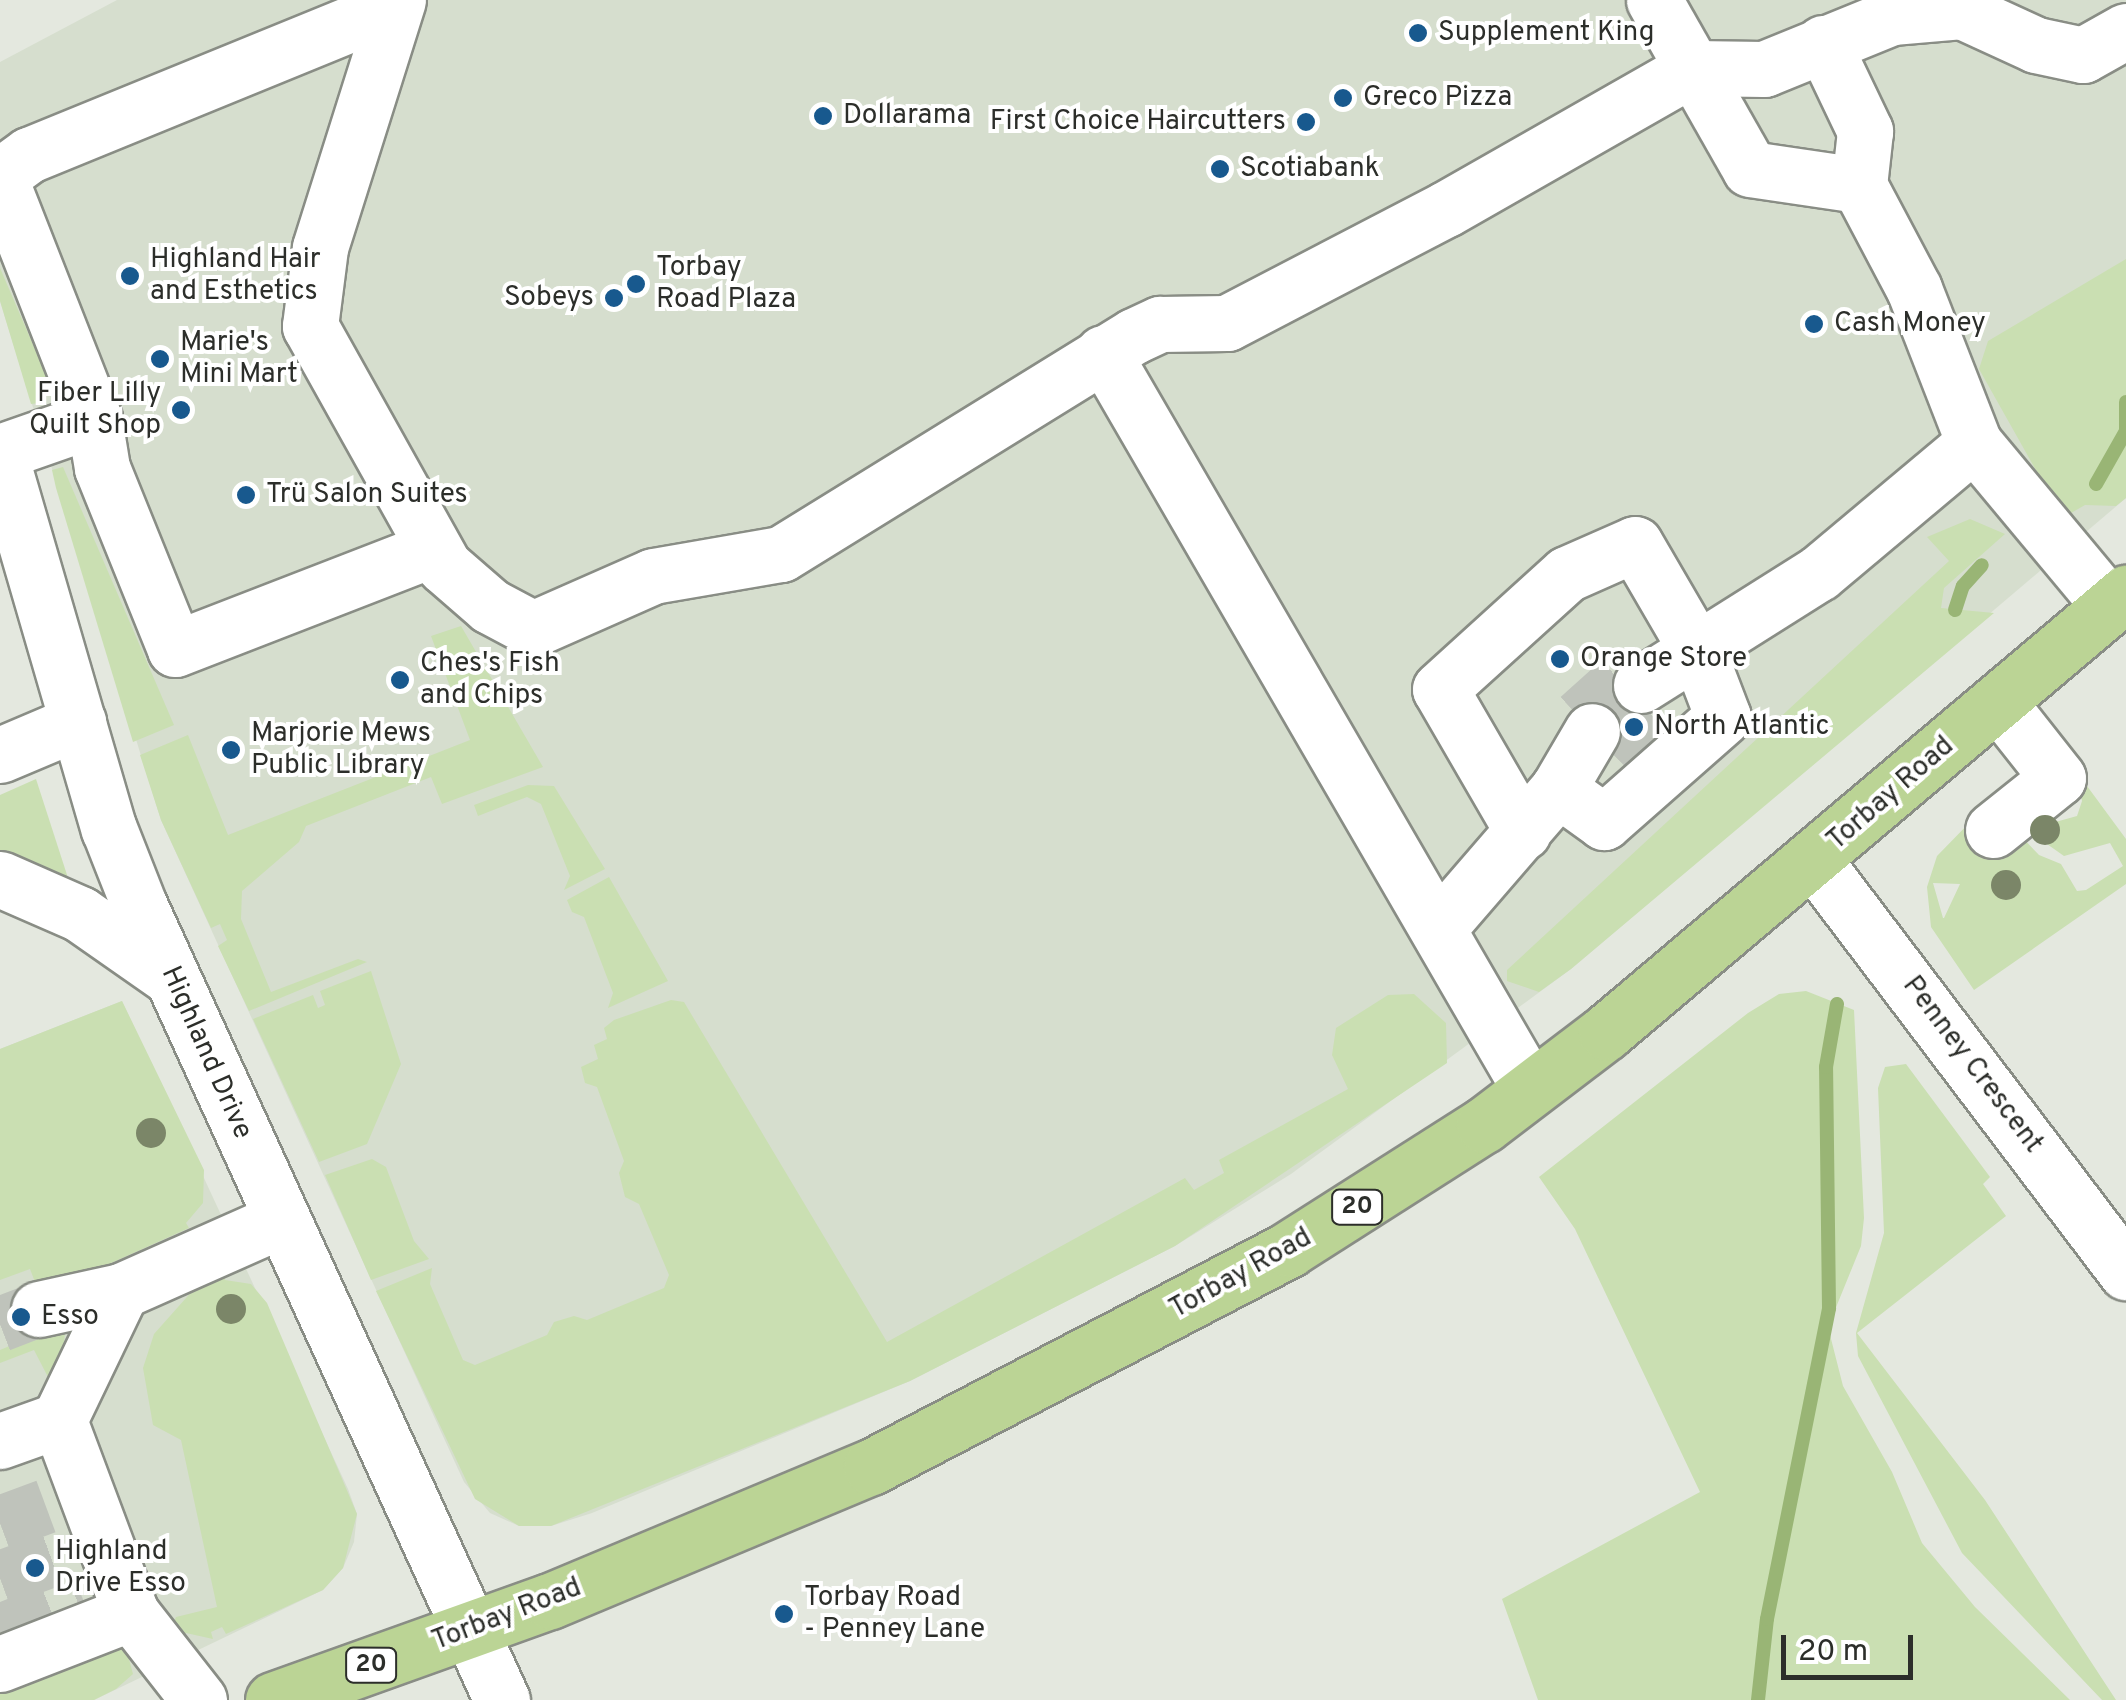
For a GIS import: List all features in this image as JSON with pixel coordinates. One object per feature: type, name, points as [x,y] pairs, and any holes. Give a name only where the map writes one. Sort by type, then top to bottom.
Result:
[{"type":"main road","name":"Torbay Road","points":[[273,1700],[470,1630],[870,1467],[1289,1249],[1530,1089],[1815,862],[2118,599]]},
{"type":"street","points":[[1654,0],[1750,169],[1859,185]]},
{"type":"street","points":[[395,4],[29,155],[0,178],[94,420],[102,468],[175,648],[433,549]]},
{"type":"street","points":[[395,4],[308,306],[315,342],[433,549],[463,588],[534,629],[654,576],[780,554],[1103,353],[1160,324],[1227,323],[1446,209],[1692,68],[1764,69],[1892,16],[1962,11],[2036,46],[2083,55],[2126,31]]},
{"type":"street","points":[[1823,43],[1865,130],[1859,185],[1914,289],[1974,443],[2118,599]]},
{"type":"street","points":[[1103,353],[1530,1089]]},
{"type":"street","points":[[0,453],[94,420]]},
{"type":"street","points":[[1652,697],[1699,654],[1820,573],[1974,443]]},
{"type":"street","name":"Highland Drive","points":[[0,453],[109,829],[280,1220],[502,1700]]},
{"type":"street","points":[[1523,832],[1440,689],[1567,574],[1635,544],[1699,654],[1723,717],[1604,822],[1558,789]]},
{"type":"street","points":[[1993,830],[2058,778],[1998,702]]},
{"type":"street","points":[[0,756],[78,722]]},
{"type":"street","points":[[1438,928],[1558,789],[1603,744]]},
{"type":"street","name":"Penney Crescent","points":[[1815,862],[2126,1272]]},
{"type":"street","points":[[0,879],[80,914],[176,981]]},
{"type":"street","points":[[38,1308],[121,1291],[280,1220]]},
{"type":"street","points":[[121,1291],[58,1420],[88,1552],[199,1700]]},
{"type":"street","points":[[0,1441],[58,1420]]},
{"type":"street","points":[[0,1664],[88,1552]]},
{"type":"shaded area","points":[[117,0],[2126,0],[2126,498],[1571,969],[1291,1174],[1175,1246],[910,1381],[592,1513],[551,1526],[519,1526],[490,1513],[464,1482],[161,820],[0,301],[0,62]]},
{"type":"shaded area","points":[[122,1001],[348,1489],[357,1514],[354,1542],[343,1568],[323,1590],[94,1700],[0,1700],[0,1049]]},
{"type":"green space","points":[[2126,259],[2126,498],[2116,506],[2085,505],[2071,513],[2042,481],[1979,369],[1988,341]]},
{"type":"green space","points":[[0,268],[47,377],[39,403],[31,404],[0,301]]},
{"type":"green space","points":[[63,467],[174,725],[133,742],[56,488],[52,470]]},
{"type":"green space","points":[[1970,519],[2005,534],[1944,588],[1941,608],[1994,613],[1571,969],[1539,992],[1507,981],[1507,970],[1949,561],[1927,537]]},
{"type":"green space","points":[[461,626],[543,767],[442,804],[431,777],[306,826],[299,842],[242,891],[241,919],[271,992],[358,959],[367,962],[249,1011],[218,946],[227,940],[220,924],[211,928],[161,820],[140,755],[188,735],[228,835],[470,740],[431,636]]},
{"type":"green space","points":[[2076,771],[2126,839],[2126,884],[1974,990],[1931,927],[1927,887],[1937,856],[1975,817],[2018,833],[2039,855],[2061,864],[2077,891],[2086,890],[2123,866],[2110,843],[2064,856],[2027,830],[2077,816],[2082,801]],"holes":[[[1933,883],[1960,884],[1944,918],[1943,918]]]},
{"type":"green space","points":[[36,779],[69,888],[0,855],[0,795]]},
{"type":"green space","points":[[528,785],[554,786],[605,869],[564,890],[570,876],[541,804],[527,797],[478,816],[474,805]]},
{"type":"green space","points":[[609,877],[668,981],[608,1008],[613,993],[584,917],[572,912],[567,900]]},
{"type":"green space","points":[[371,971],[401,1064],[367,1144],[319,1162],[253,1019],[313,995],[318,1008],[325,1005],[320,991]]},
{"type":"green space","points":[[1806,991],[1854,1010],[1864,1218],[1861,1246],[1828,1327],[1843,1386],[1892,1472],[1922,1543],[1975,1607],[2070,1700],[1538,1700],[1502,1599],[1700,1492],[1575,1229],[1539,1177],[1748,1013],[1779,994]]},
{"type":"green space","points":[[1414,994],[1446,1023],[1447,1063],[1175,1246],[910,1381],[551,1526],[519,1526],[475,1499],[376,1291],[432,1268],[430,1284],[463,1360],[475,1365],[547,1335],[554,1322],[574,1316],[587,1320],[664,1288],[669,1275],[639,1204],[625,1197],[619,1173],[624,1161],[597,1087],[585,1083],[581,1067],[598,1059],[594,1045],[607,1039],[604,1028],[614,1020],[671,1000],[684,1002],[887,1342],[1185,1178],[1194,1190],[1224,1173],[1219,1160],[1348,1089],[1332,1055],[1336,1028],[1388,995]]},
{"type":"green space","points":[[122,1001],[204,1170],[203,1203],[186,1223],[189,1228],[40,1295],[30,1269],[0,1280],[0,1049]]},
{"type":"green space","points":[[1906,1064],[1990,1177],[1983,1184],[2006,1216],[1857,1333],[1985,1500],[2116,1700],[2102,1700],[1962,1553],[1858,1356],[1856,1333],[1884,1233],[1878,1088],[1885,1067]]},
{"type":"green space","points":[[372,1159],[386,1167],[414,1241],[429,1259],[371,1280],[325,1175]]},
{"type":"green space","points":[[224,1272],[225,1280],[251,1284],[267,1303],[357,1514],[343,1568],[323,1590],[226,1634],[222,1627],[211,1632],[213,1639],[186,1633],[182,1643],[171,1628],[176,1617],[217,1607],[181,1440],[153,1425],[143,1368],[154,1334],[194,1289]]},
{"type":"green space","points":[[52,1328],[65,1329],[64,1348],[49,1379],[34,1350],[0,1363],[0,1350]]},
{"type":"green space","points":[[111,1638],[138,1654],[129,1659],[133,1674],[116,1689],[94,1700],[0,1700],[0,1678]]},
{"type":"waterway","points":[[2126,402],[2126,429]]},
{"type":"waterway","points":[[2096,484],[2126,431]]},
{"type":"waterway","points":[[1955,610],[1963,586],[1982,565]]},
{"type":"waterway","points":[[1758,1700],[1767,1619],[1829,1308],[1826,1067],[1837,1004]]},
{"type":"tunnel","points":[[1579,717],[1629,672]]},
{"type":"tunnel","points":[[1615,756],[1662,709]]},
{"type":"tunnel","points":[[0,1324],[39,1309]]},
{"type":"tunnel","points":[[0,1523],[46,1506]]},
{"type":"tunnel","points":[[0,1578],[66,1554]]},
{"type":"tunnel","points":[[0,1631],[83,1598]]},
{"type":"place","name":"Supplement King","points":[[1418,33]]},
{"type":"place","name":"Greco Pizza","points":[[1343,98]]},
{"type":"place","name":"Dollarama","points":[[823,116]]},
{"type":"place","name":"First Choice Haircutters","points":[[1306,122]]},
{"type":"place","name":"Scotiabank","points":[[1220,169]]},
{"type":"place","name":"Highland Hair and Esthetics","points":[[130,276]]},
{"type":"place","name":"Torbay Road Plaza","points":[[636,284]]},
{"type":"place","name":"Sobeys","points":[[614,298]]},
{"type":"place","name":"Cash Money","points":[[1814,324]]},
{"type":"place","name":"Marie's Mini Mart","points":[[160,359]]},
{"type":"place","name":"Fiber Lilly Quilt Shop","points":[[181,410]]},
{"type":"place","name":"Trü Salon Suites","points":[[246,495]]},
{"type":"place","name":"Orange Store","points":[[1560,659]]},
{"type":"place","name":"Ches's Fish and Chips","points":[[400,680]]},
{"type":"place","name":"North Atlantic","points":[[1634,727]]},
{"type":"place","name":"Marjorie Mews Public Library","points":[[231,750]]},
{"type":"place","name":"Esso","points":[[21,1317]]},
{"type":"place","name":"Highland Drive Esso","points":[[35,1568]]},
{"type":"place","name":"Torbay Road - Penney Lane","points":[[784,1614]]}]
